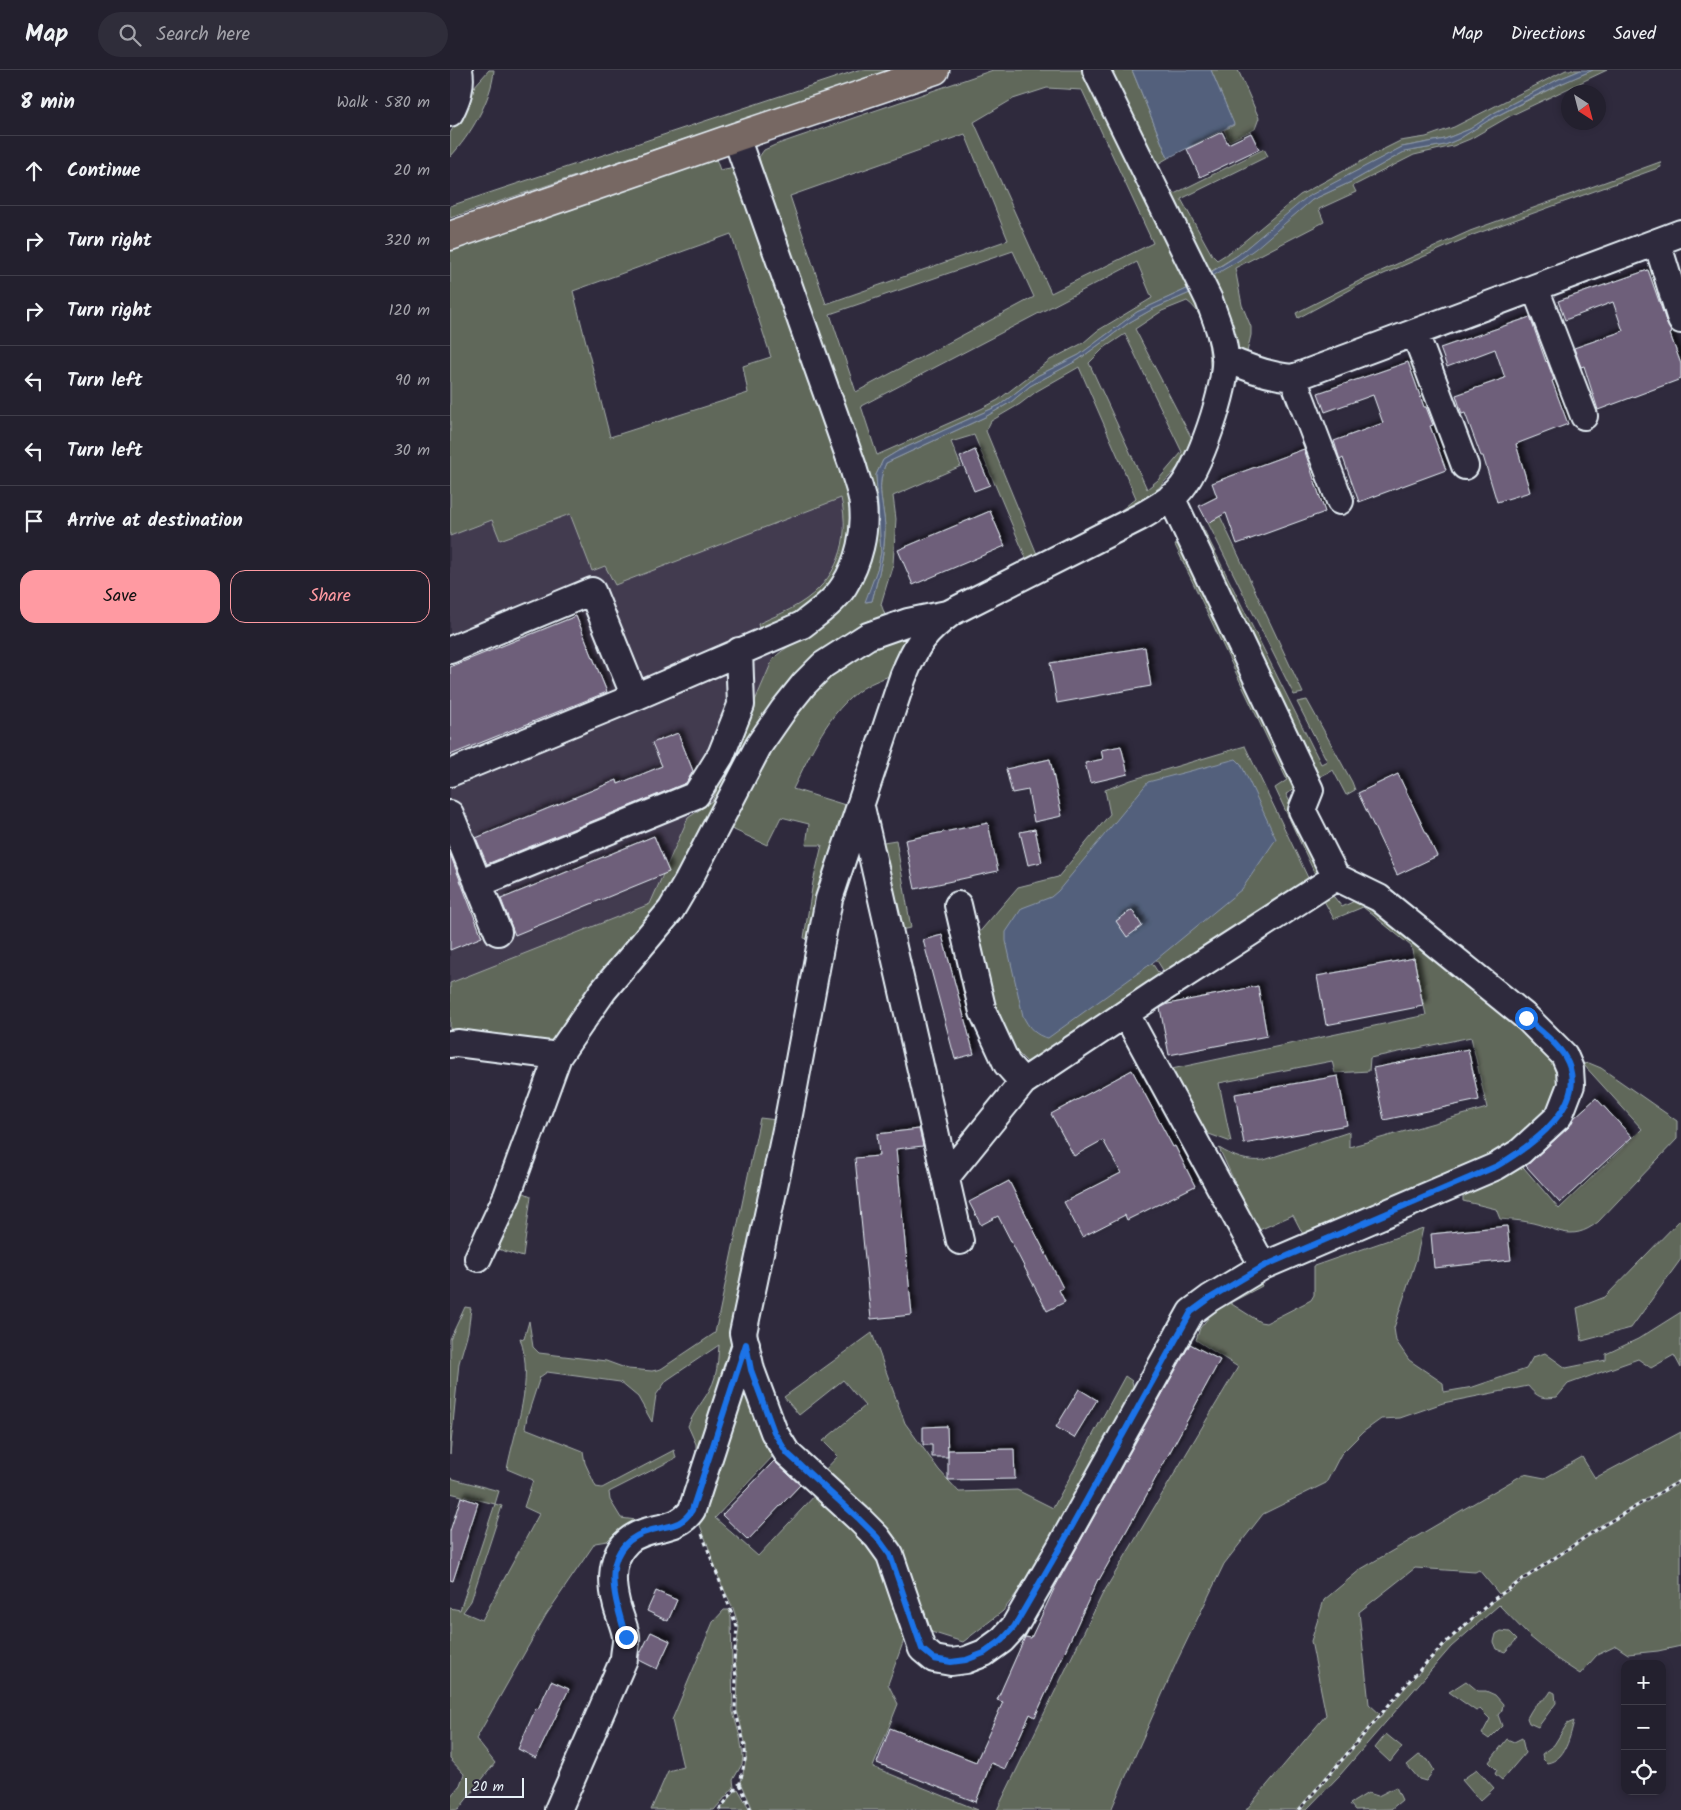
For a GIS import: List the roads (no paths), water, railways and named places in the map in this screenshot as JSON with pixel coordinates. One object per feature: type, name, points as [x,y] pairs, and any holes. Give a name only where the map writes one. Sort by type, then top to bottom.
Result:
[{"type":"main road","points":[[450,236],[736,136],[935,70]]},
{"type":"street","points":[[456,92],[482,70]]},
{"type":"street","points":[[1096,70],[1209,300],[1220,327],[1225,358],[1221,389],[1208,432],[1186,482],[1171,497],[1140,517],[952,612],[929,630],[921,639],[913,654],[903,677],[837,875],[824,921],[787,1125],[743,1333],[751,1370],[774,1432],[787,1453],[858,1518],[877,1537],[890,1555],[922,1649],[934,1659],[951,1662],[966,1660],[984,1653],[1002,1640],[1014,1627],[1191,1312],[1210,1298],[1264,1266],[1497,1166],[1520,1152],[1559,1116],[1571,1085],[1570,1069],[1564,1055],[1526,1018],[1379,898],[1336,877],[1302,810],[1310,790],[1171,497]]},
{"type":"street","points":[[450,773],[635,697],[802,624],[825,607],[844,587],[857,560],[863,531],[863,503],[853,468],[736,136]]},
{"type":"street","points":[[1225,358],[1276,377],[1293,378],[1681,233]]},
{"type":"street","points":[[1657,242],[1681,320]]},
{"type":"street","points":[[1534,288],[1584,416]]},
{"type":"street","points":[[1415,333],[1465,466]]},
{"type":"street","points":[[1293,378],[1340,501]]},
{"type":"street","points":[[450,650],[592,591],[635,697]]},
{"type":"street","points":[[478,1258],[510,1188],[558,1056],[603,991],[671,910],[759,745],[784,709],[804,684],[823,665],[868,636],[908,622],[952,612]]},
{"type":"street","points":[[478,884],[696,795],[721,755],[741,705],[739,652]]},
{"type":"street","points":[[861,807],[960,1241]]},
{"type":"street","points":[[450,814],[498,932]]},
{"type":"street","points":[[946,1177],[1023,1082],[1336,877]]},
{"type":"street","points":[[958,905],[983,1012],[1007,1064],[1023,1082]]},
{"type":"street","points":[[1126,1014],[1264,1266]]},
{"type":"street","points":[[450,1044],[457,1043],[558,1056]]},
{"type":"street","points":[[558,1810],[624,1659],[626,1637],[616,1602],[613,1578],[615,1560],[622,1547],[633,1537],[651,1530],[674,1526],[687,1518],[692,1510],[746,1344]]},
{"type":"water","points":[[1132,70],[1211,70],[1234,124],[1168,158]]},
{"type":"water","points":[[1581,70],[1593,70],[1529,99],[1489,120],[1459,139],[1445,145],[1404,152],[1353,181],[1312,200],[1255,249],[1211,277],[1210,273],[1238,255],[1307,197],[1402,147],[1445,139],[1470,129],[1494,113],[1559,79]]},
{"type":"water","points":[[1189,288],[1192,292],[1151,310],[1130,322],[1078,360],[1030,386],[1011,402],[985,417],[886,463],[881,480],[885,537],[872,601],[865,602],[878,567],[881,552],[876,475],[883,460],[898,451],[1000,405],[1037,376],[1079,355],[1137,312]]},
{"type":"water","points":[[1236,759],[1241,764],[1276,839],[1242,889],[1152,963],[1048,1038],[1036,1033],[1027,1024],[1023,1016],[1006,941],[1006,932],[1022,908],[1051,897],[1058,891],[1148,782]]}]
